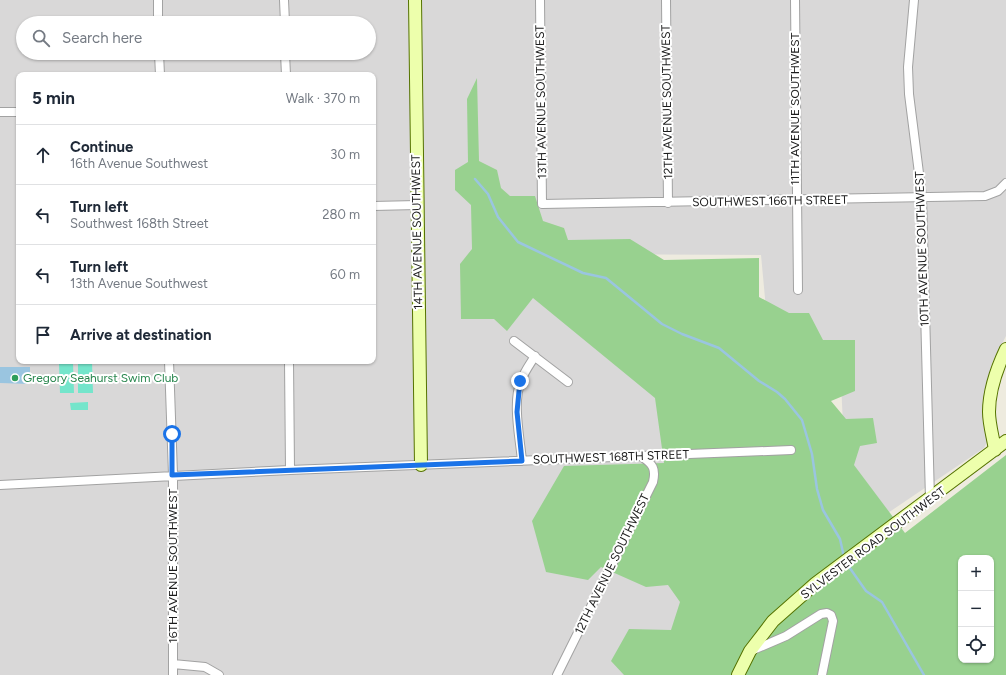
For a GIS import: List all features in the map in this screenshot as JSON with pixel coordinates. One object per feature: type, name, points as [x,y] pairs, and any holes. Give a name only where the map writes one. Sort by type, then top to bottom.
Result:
[{"type":"street","points":[[158,0],[158,16]]},
{"type":"street","points":[[284,0],[285,16]]},
{"type":"street","name":"14TH AVENUE SOUTHWEST","points":[[415,0],[420,465]]},
{"type":"street","name":"13TH AVENUE SOUTHWEST","points":[[540,0],[542,204]]},
{"type":"street","name":"12TH AVENUE SOUTHWEST","points":[[666,0],[668,203]]},
{"type":"street","name":"11TH AVENUE SOUTHWEST","points":[[795,0],[798,290]]},
{"type":"street","name":"10TH AVENUE SOUTHWEST","points":[[914,0],[908,67],[909,94],[922,197],[930,499]]},
{"type":"street","points":[[159,60],[160,72]]},
{"type":"street","points":[[285,60],[286,72]]},
{"type":"street","points":[[0,112],[16,112]]},
{"type":"street","name":"SOUTHWEST 166TH STREET","points":[[542,204],[668,203],[985,196],[998,191],[1006,182]]},
{"type":"street","points":[[376,206],[417,205]]},
{"type":"street","points":[[514,341],[568,382]]},
{"type":"street","points":[[995,450],[989,412],[990,398],[999,362],[1006,349]]},
{"type":"street","points":[[522,461],[517,412],[518,395],[520,381],[535,356]]},
{"type":"street","name":"16TH AVENUE SOUTHWEST","points":[[169,364],[172,475],[173,675]]},
{"type":"street","points":[[289,364],[290,470]]},
{"type":"street","name":"SYLVESTER ROAD SOUTHWEST","points":[[738,675],[750,651],[773,621],[816,583],[1006,441]]},
{"type":"street","name":"SOUTHWEST 168TH STREET","points":[[0,485],[172,475],[791,450]]},
{"type":"street","name":"12TH AVENUE SOUTHWEST","points":[[557,675],[653,482],[655,471],[654,466],[641,457]]},
{"type":"street","points":[[750,651],[786,636],[821,614],[827,613],[832,615],[833,621],[822,675]]},
{"type":"street","points":[[173,664],[205,667],[219,675]]},
{"type":"shaded area","points":[[0,0],[1006,0],[1006,336],[992,363],[986,389],[984,417],[987,442],[984,448],[879,519],[845,466],[839,341],[769,341],[761,255],[559,254],[534,283],[829,558],[656,675],[0,675]]},
{"type":"shaded area","points":[[59,364],[73,364],[74,393],[60,393]]},
{"type":"shaded area","points":[[78,364],[92,364],[93,393],[78,393]]},
{"type":"shaded area","name":"Gregory Seahurst Swim Club","points":[[0,367],[30,367],[30,384],[0,383]]},
{"type":"shaded area","points":[[88,402],[88,410],[71,410],[70,403]]},
{"type":"green space","points":[[477,78],[479,161],[497,170],[501,188],[510,196],[535,196],[543,221],[564,228],[568,240],[630,239],[664,260],[759,258],[759,297],[789,313],[809,313],[823,340],[855,340],[855,391],[831,401],[846,419],[873,418],[877,443],[860,446],[854,465],[905,533],[1006,455],[1006,675],[624,675],[611,661],[629,629],[671,630],[680,602],[668,585],[646,587],[601,567],[588,580],[546,572],[532,521],[564,466],[664,463],[655,398],[533,298],[507,331],[494,319],[461,319],[460,264],[472,249],[471,205],[455,190],[455,170],[468,162],[467,99]]},
{"type":"waterway","points":[[475,179],[488,194],[498,217],[518,242],[583,273],[606,278],[662,324],[682,334],[719,348],[759,381],[777,392],[785,399],[802,420],[812,454],[817,489],[823,510],[840,539],[844,557]]},
{"type":"waterway","points":[[847,564],[866,591],[882,602],[924,675]]},
{"type":"place","name":"Gregory Seahurst Swim Club","points":[[15,378]]},
{"type":"route","points":[[172,434],[172,475],[522,461],[517,412],[520,381]]}]
